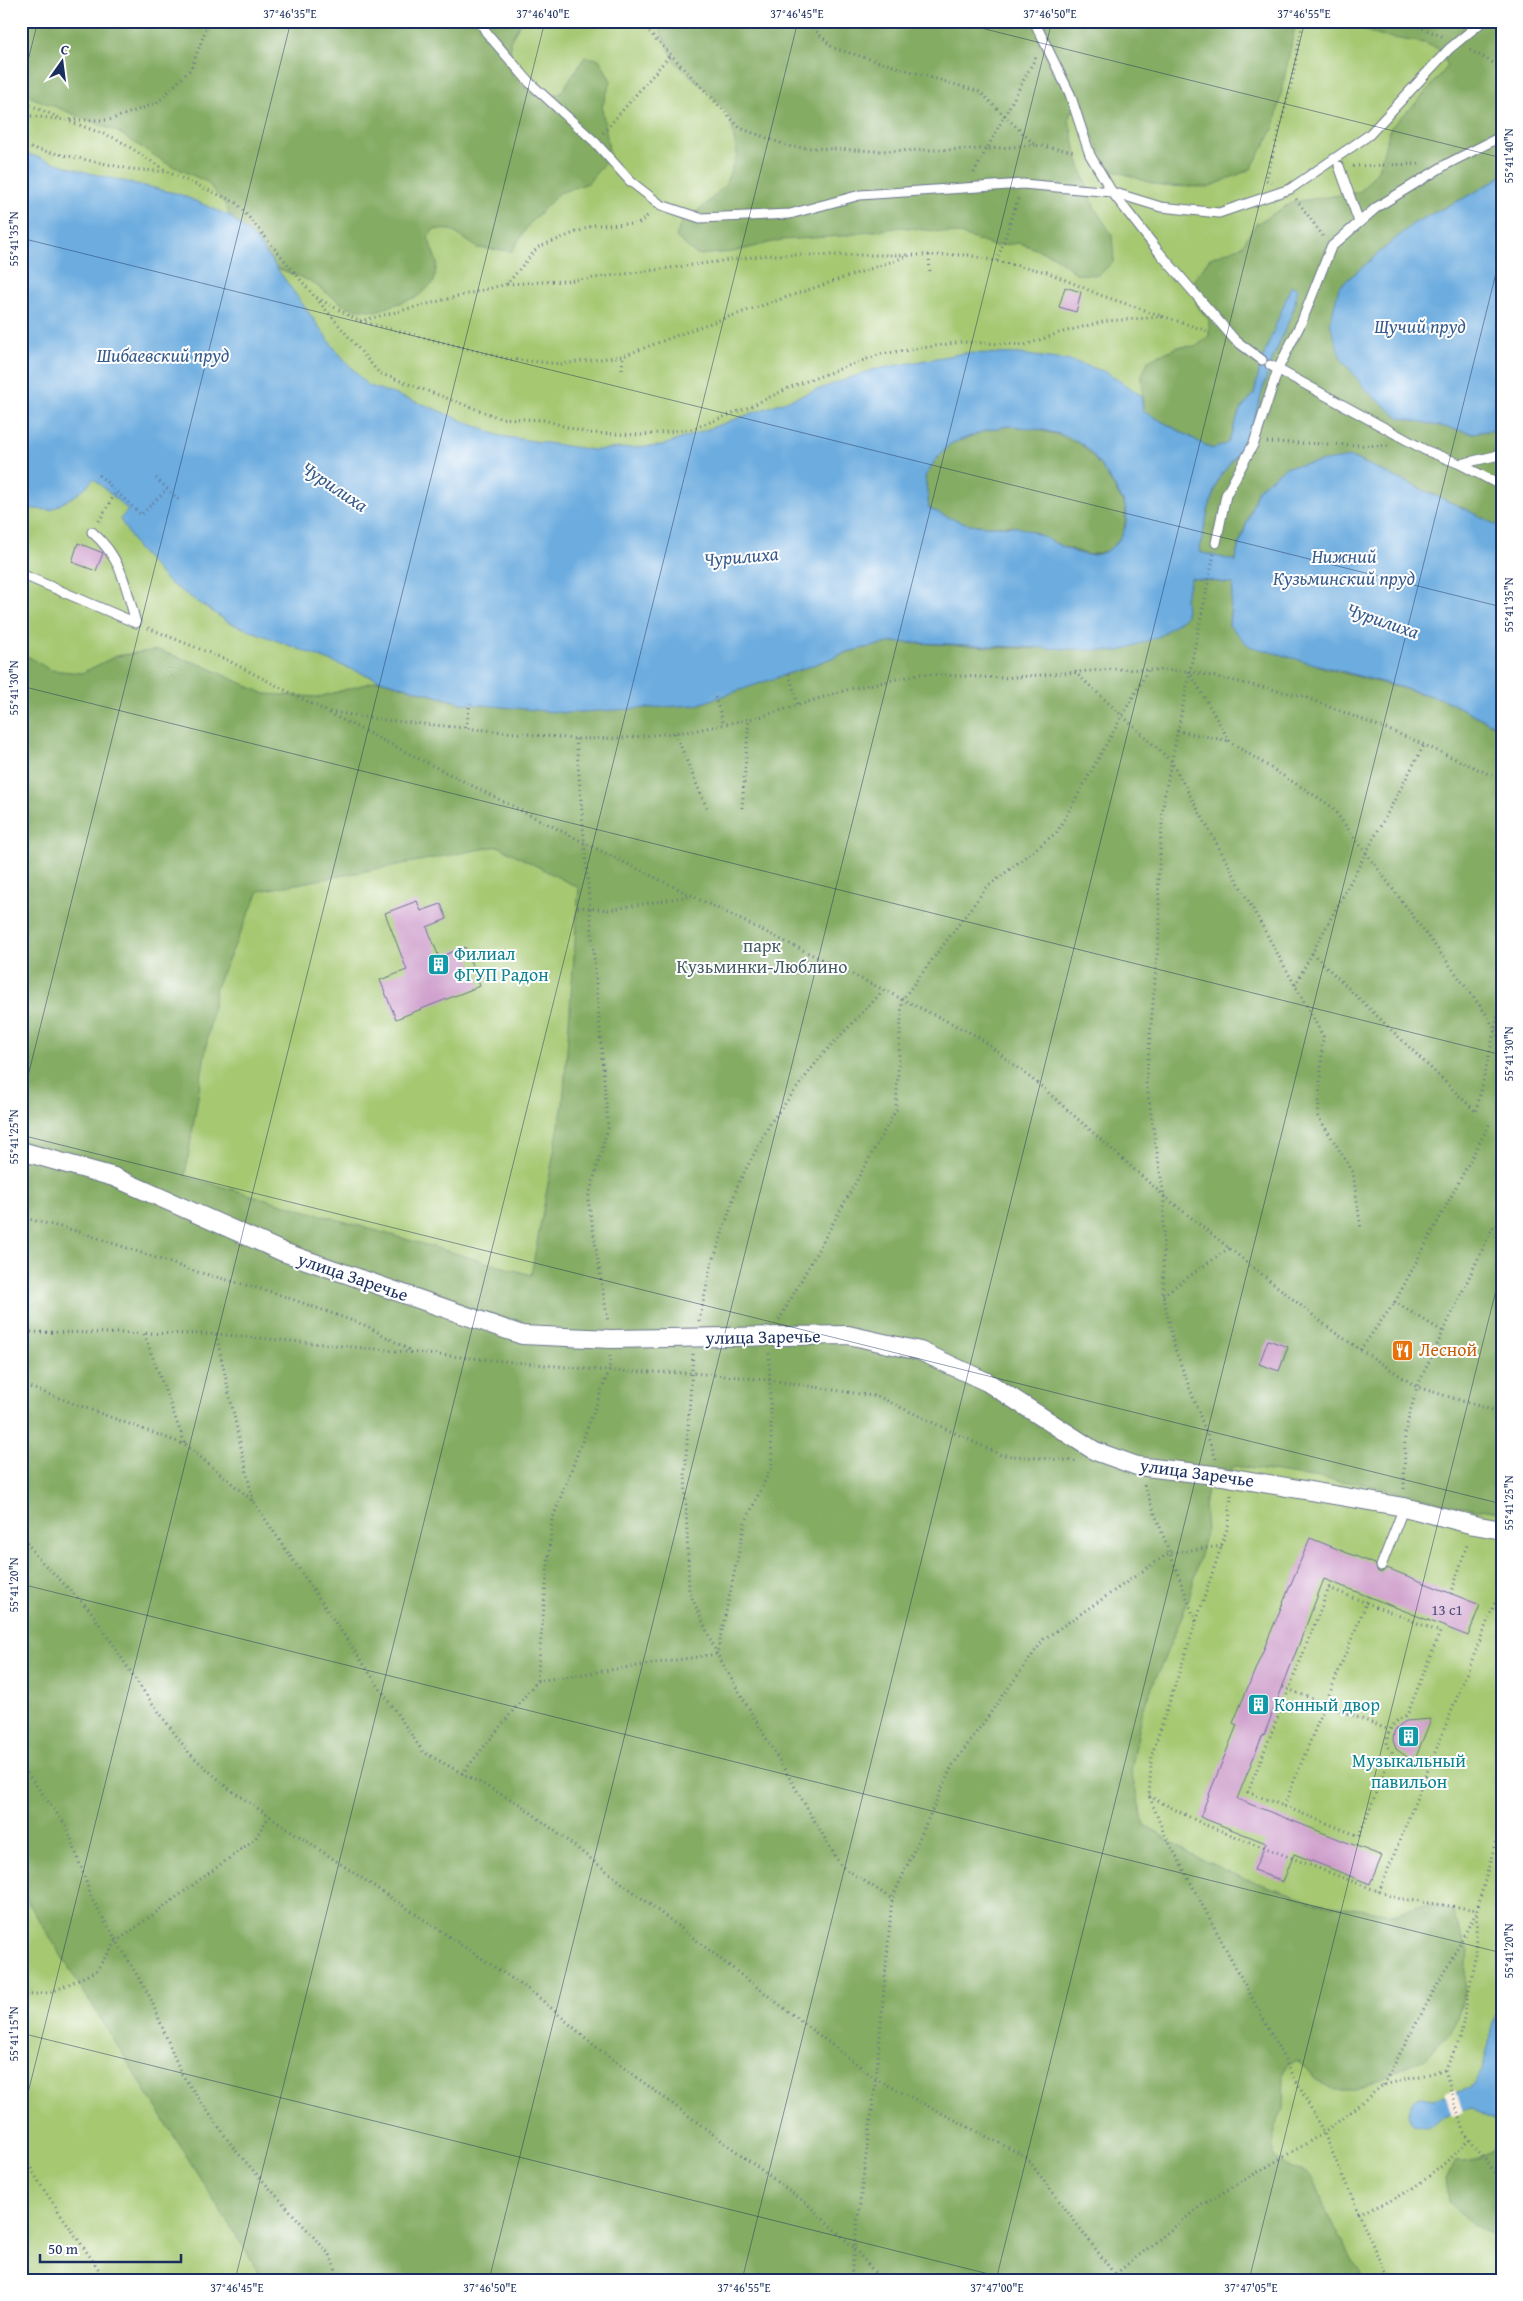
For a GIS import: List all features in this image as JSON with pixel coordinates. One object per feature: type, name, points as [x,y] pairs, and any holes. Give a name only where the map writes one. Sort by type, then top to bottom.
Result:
[{"type":"street","name":"улица Заречье","points":[[21,1151],[114,1177],[283,1252],[522,1335],[611,1339],[848,1335],[920,1351],[987,1382],[1095,1451],[1137,1466],[1222,1476],[1404,1507],[1474,1525],[1502,1530]]},
{"type":"lane","points":[[480,21],[486,32],[530,83],[595,142],[630,181],[660,205],[700,218],[790,214],[860,194],[1023,184],[1112,192],[1161,207],[1219,213],[1290,189],[1369,135],[1457,42],[1483,21]]},
{"type":"lane","points":[[1034,21],[1070,94],[1090,155],[1112,192],[1159,252],[1235,340],[1262,360]]},
{"type":"lane","points":[[1216,544],[1226,495],[1254,443],[1274,367],[1302,321],[1331,247],[1377,207],[1447,164],[1502,136]]},
{"type":"lane","points":[[1339,166],[1359,222]]},
{"type":"lane","points":[[1274,367],[1425,450],[1460,464],[1502,486]]},
{"type":"lane","points":[[1460,464],[1495,456],[1502,452]]},
{"type":"lane","points":[[92,532],[106,544],[122,572],[136,624]]},
{"type":"lane","points":[[21,574],[136,624]]},
{"type":"lane","points":[[1381,1566],[1404,1507]]},
{"type":"path","points":[[21,115],[66,120],[109,120],[157,103],[191,69],[209,21]]},
{"type":"path","points":[[639,21],[740,128],[791,147],[877,151],[987,150],[1036,145],[1090,155]]},
{"type":"path","points":[[806,21],[833,48],[980,92],[1036,145]]},
{"type":"path","points":[[1303,21],[1290,86],[1266,180],[1290,189],[1331,247]]},
{"type":"path","points":[[1404,21],[1457,42],[1502,68]]},
{"type":"path","points":[[967,187],[1044,41]]},
{"type":"path","points":[[595,142],[671,54]]},
{"type":"path","points":[[21,100],[66,120],[117,139],[168,172],[237,203],[379,373],[500,418],[544,420],[587,433],[642,435],[692,429],[746,408],[793,386],[881,354],[962,342],[1025,345],[1059,333],[1106,321],[1166,317]]},
{"type":"path","points":[[21,146],[130,169],[168,172]]},
{"type":"path","points":[[1339,166],[1447,164]]},
{"type":"path","points":[[997,261],[1023,184]]},
{"type":"path","points":[[507,284],[538,248],[595,225],[638,224],[660,205]]},
{"type":"path","points":[[359,321],[507,284],[579,280],[768,255],[968,255],[1047,272],[1100,295],[1235,340]]},
{"type":"path","points":[[314,296],[359,321],[508,358],[561,364],[623,356],[702,326],[911,255]]},
{"type":"path","points":[[929,255],[930,274]]},
{"type":"path","points":[[622,369],[623,356]]},
{"type":"path","points":[[1254,443],[1292,442],[1396,447]]},
{"type":"path","points":[[99,476],[141,515],[167,489]]},
{"type":"path","points":[[156,478],[180,501]]},
{"type":"path","points":[[92,532],[116,492]]},
{"type":"path","points":[[1214,555],[1164,798],[1158,879],[1160,923],[1146,1082],[1164,1196],[1163,1295],[1175,1349],[1222,1476],[1231,1495],[1229,1523],[1222,1546],[1152,1754],[1149,1795],[1163,1831],[1324,2133],[1388,2280]]},
{"type":"path","points":[[136,624],[227,660],[585,843],[977,1036],[1042,1087],[1164,1196],[1334,1332],[1417,1387],[1502,1413]]},
{"type":"path","points":[[326,711],[384,720],[576,739],[675,733],[724,724],[749,719],[846,690],[920,674],[1003,678],[1115,669],[1189,671],[1302,696],[1424,745],[1502,780]]},
{"type":"path","points":[[716,1654],[744,1523],[772,1466],[769,1337],[896,1110],[902,1000],[986,888],[1057,832],[1148,670]]},
{"type":"path","points":[[1189,671],[1230,742]]},
{"type":"path","points":[[1075,672],[1171,761],[1323,1036],[1318,1116],[1353,1172],[1361,1230]]},
{"type":"path","points":[[789,674],[798,705]]},
{"type":"path","points":[[715,697],[724,724]]},
{"type":"path","points":[[466,728],[470,703]]},
{"type":"path","points":[[742,808],[749,719]]},
{"type":"path","points":[[1177,730],[1230,742],[1331,806],[1486,1014],[1502,1041]]},
{"type":"path","points":[[675,733],[708,811]]},
{"type":"path","points":[[461,1775],[537,1681],[552,1520],[609,1371],[611,1339],[588,1199],[608,1128],[576,739]]},
{"type":"path","points":[[1295,986],[1424,745]]},
{"type":"path","points":[[578,907],[608,910],[691,896]]},
{"type":"path","points":[[1312,954],[1476,1112],[1502,997]]},
{"type":"path","points":[[883,991],[822,1055],[771,1122],[738,1184],[710,1272],[695,1338],[685,1473],[690,1591],[716,1654],[841,1866],[892,1899]]},
{"type":"path","points":[[1360,1350],[1396,1302],[1490,1123]]},
{"type":"path","points":[[21,1216],[80,1232],[194,1271],[272,1292],[367,1326],[414,1353]]},
{"type":"path","points":[[1404,1507],[1406,1432],[1417,1387],[1494,1225],[1502,1226]]},
{"type":"path","points":[[1163,1295],[1229,1248]]},
{"type":"path","points":[[1396,1302],[1442,1331]]},
{"type":"path","points":[[21,1332],[216,1334],[609,1371],[692,1373],[770,1380],[879,1397],[1001,1455],[1079,1461]]},
{"type":"path","points":[[144,1334],[186,1445]]},
{"type":"path","points":[[216,1334],[254,1502]]},
{"type":"path","points":[[21,1384],[186,1445],[254,1502],[423,1752],[461,1775],[521,1804],[876,2079],[1026,2157],[1119,2280]]},
{"type":"path","points":[[1137,1466],[1196,1622]]},
{"type":"path","points":[[1451,1594],[1474,1525]]},
{"type":"path","points":[[21,1534],[38,1558],[90,1610],[142,1689],[190,1753],[228,1788],[535,1994],[596,2047],[807,2204],[854,2248],[881,2280]]},
{"type":"path","points":[[851,2280],[876,2079],[892,1899],[952,1766],[1044,1639],[1169,1553],[1222,1546]]},
{"type":"path","points":[[1379,1892],[1502,1585]]},
{"type":"path","points":[[1329,1588],[1437,1630],[1440,1632],[1407,1715],[1398,1719],[1389,1730],[1387,1745],[1392,1752],[1359,1836],[1248,1792],[1329,1588]]},
{"type":"path","points":[[1284,1806],[1369,1596]]},
{"type":"path","points":[[1437,1630],[1439,1625]]},
{"type":"path","points":[[537,1681],[716,1654]]},
{"type":"path","points":[[1283,1687],[1389,1730]]},
{"type":"path","points":[[21,1765],[68,1827],[92,1899],[150,1997],[181,2073],[235,2150],[330,2255],[339,2280]]},
{"type":"path","points":[[1149,1795],[1203,1824],[1396,1898],[1477,1910]]},
{"type":"path","points":[[21,1996],[52,1992],[96,1971],[116,1942],[255,1839],[268,1816]]},
{"type":"path","points":[[1502,1818],[1477,1910],[1475,1958],[1469,2000],[1460,2039],[1445,2070],[1463,2131],[1502,2182]]},
{"type":"path","points":[[1108,2280],[1202,2205],[1324,2133],[1383,2085],[1477,1910]]},
{"type":"path","points":[[1383,2085],[1445,2070]]},
{"type":"path","points":[[1358,2213],[1404,2196],[1450,2159],[1470,2140]]},
{"type":"path","points":[[21,2151],[40,2184],[106,2280]]},
{"type":"green space","name":"парк Кузьминки-Люблино","points":[[21,21],[1502,21],[1502,2280],[21,2280],[21,1907],[28,1903],[21,1891]]},
{"type":"green space","points":[[21,21],[521,21],[510,42],[512,74],[531,94],[560,94],[585,57],[599,59],[611,81],[602,107],[610,156],[588,183],[559,193],[529,224],[512,251],[478,248],[451,230],[434,229],[428,237],[437,263],[434,282],[417,297],[376,311],[347,307],[310,281],[277,268],[257,241],[230,216],[225,204],[207,182],[166,163],[118,132],[21,93]]},
{"type":"green space","points":[[656,21],[1296,21],[1274,128],[1251,169],[1209,187],[1161,186],[1109,169],[1079,109],[1070,112],[1069,120],[1077,157],[1094,207],[1112,235],[1114,261],[1099,275],[1077,274],[1054,256],[1020,243],[994,246],[960,234],[901,227],[841,236],[781,240],[733,252],[697,255],[676,237],[682,220],[702,208],[725,185],[737,155],[730,116],[710,93],[675,62]]},
{"type":"green space","points":[[1341,21],[1502,21],[1502,176],[1472,194],[1414,223],[1339,287],[1472,433],[1502,429],[1502,528],[1351,457],[1258,489],[1237,551],[1236,561],[1199,552],[1208,511],[1218,480],[1249,437],[1270,365],[1294,308],[1262,360],[1254,394],[1240,410],[1228,443],[1212,449],[1143,411],[1142,375],[1148,361],[1177,347],[1197,346],[1209,336],[1209,320],[1197,306],[1194,279],[1210,258],[1242,246],[1256,224],[1293,202],[1360,192],[1378,170],[1391,127],[1419,100],[1448,66],[1439,49],[1424,43],[1380,36]]},
{"type":"green space","points":[[1008,426],[1028,427],[1058,435],[1082,445],[1104,470],[1126,508],[1124,532],[1111,550],[1089,555],[1049,542],[1034,532],[1011,526],[986,526],[955,522],[929,508],[925,477],[934,462],[950,444],[984,431]]},
{"type":"green space","name":"парк Кузьминки-Люблино","points":[[1191,578],[1233,584],[1229,625],[1324,668],[1443,699],[1502,729],[1502,1512],[1455,1506],[1369,1485],[1235,1466],[1207,1489],[1204,1507],[1206,1531],[1189,1599],[1143,1709],[1131,1772],[1144,1824],[1190,1854],[1240,1877],[1317,1903],[1394,1914],[1427,1903],[1452,1911],[1468,1951],[1465,1992],[1451,2032],[1426,2058],[1355,2090],[1334,2090],[1315,2079],[1297,2060],[1288,2064],[1284,2073],[1283,2110],[1274,2130],[1274,2157],[1288,2167],[1302,2170],[1312,2175],[1329,2218],[1364,2280],[264,2280],[21,1891],[21,658],[29,657],[50,670],[82,673],[116,656],[157,650],[202,665],[265,694],[319,697],[380,680],[462,703],[695,705],[847,652],[893,642],[1030,649],[1186,616],[1185,598]],"holes":[[[498,846],[579,888],[563,1104],[531,1275],[185,1176],[216,987],[259,891]]]},
{"type":"green space","points":[[1502,2143],[1502,2237],[1472,2225],[1449,2202],[1446,2179],[1455,2161],[1480,2157]]},
{"type":"water","name":"Шибаевский пруд","points":[[21,152],[89,173],[179,194],[230,216],[257,241],[335,349],[367,385],[425,405],[500,436],[593,450],[661,446],[872,370],[964,353],[1019,354],[1072,361],[1106,372],[1141,395],[1143,411],[1212,449],[1228,443],[1240,410],[1254,394],[1262,360],[1291,286],[1298,288],[1294,308],[1270,365],[1249,437],[1218,480],[1208,511],[1199,552],[1236,561],[1237,552],[1258,489],[1286,467],[1351,457],[1502,528],[1502,729],[1443,699],[1249,646],[1229,625],[1233,584],[1191,578],[1185,598],[1186,616],[1160,636],[1120,651],[893,642],[847,652],[696,705],[566,713],[462,703],[380,680],[228,622],[168,582],[137,548],[120,519],[128,510],[94,479],[79,493],[51,510],[21,508]],"holes":[[[1008,426],[1046,431],[1065,436],[1087,448],[1112,483],[1125,506],[1126,524],[1123,532],[1112,547],[1096,555],[1087,555],[1070,550],[1021,528],[964,523],[929,508],[925,477],[934,462],[950,444],[984,431]]]},
{"type":"water","name":"Щучий пруд","points":[[1502,176],[1502,429],[1472,433],[1398,417],[1367,391],[1341,358],[1330,323],[1339,287],[1414,223],[1472,194]]},
{"type":"water","points":[[1502,1921],[1502,2124],[1471,2109],[1449,2114],[1428,2127],[1414,2125],[1410,2113],[1412,2101],[1420,2097],[1435,2099],[1470,2088],[1482,2071],[1499,2003],[1499,1929]]},
{"type":"pier","points":[[1456,2089],[1463,2113],[1452,2116],[1445,2093]]},
{"type":"building","points":[[1065,287],[1081,292],[1076,312],[1059,307]]},
{"type":"building","points":[[78,543],[103,553],[96,571],[72,562]]},
{"type":"building","name":"Филиал ФГУП Радон","points":[[417,901],[421,911],[441,904],[447,919],[427,927],[439,957],[465,947],[480,986],[396,1019],[380,980],[407,970],[385,913]]},
{"type":"building","points":[[1268,1340],[1288,1347],[1279,1371],[1259,1364]]},
{"type":"building","name":"Конный двор","points":[[1310,1538],[1375,1564],[1378,1572],[1382,1572],[1387,1568],[1480,1605],[1468,1636],[1324,1579],[1264,1735],[1237,1799],[1382,1856],[1370,1884],[1294,1854],[1283,1882],[1254,1870],[1266,1843],[1200,1817],[1237,1725],[1233,1723]]},
{"type":"building","name":"Музыкальный павильон","points":[[1431,1719],[1414,1762],[1396,1749],[1393,1740],[1394,1732],[1406,1721]]},
{"type":"place","name":"Филиал ФГУП Радон","points":[[438,964]]},
{"type":"place","name":"Лесной","points":[[1403,1350]]},
{"type":"place","name":"Конный двор","points":[[1258,1705]]},
{"type":"place","name":"Музыкальный павильон","points":[[1409,1736]]},
{"type":"water label","name":"Чурилиха","points":[[335,486]]},
{"type":"water label","name":"Чурилиха","points":[[741,556]]},
{"type":"water label","name":"Нижний Кузьминский пруд","points":[[1344,567]]},
{"type":"water label","name":"Чурилиха","points":[[1383,620]]}]
